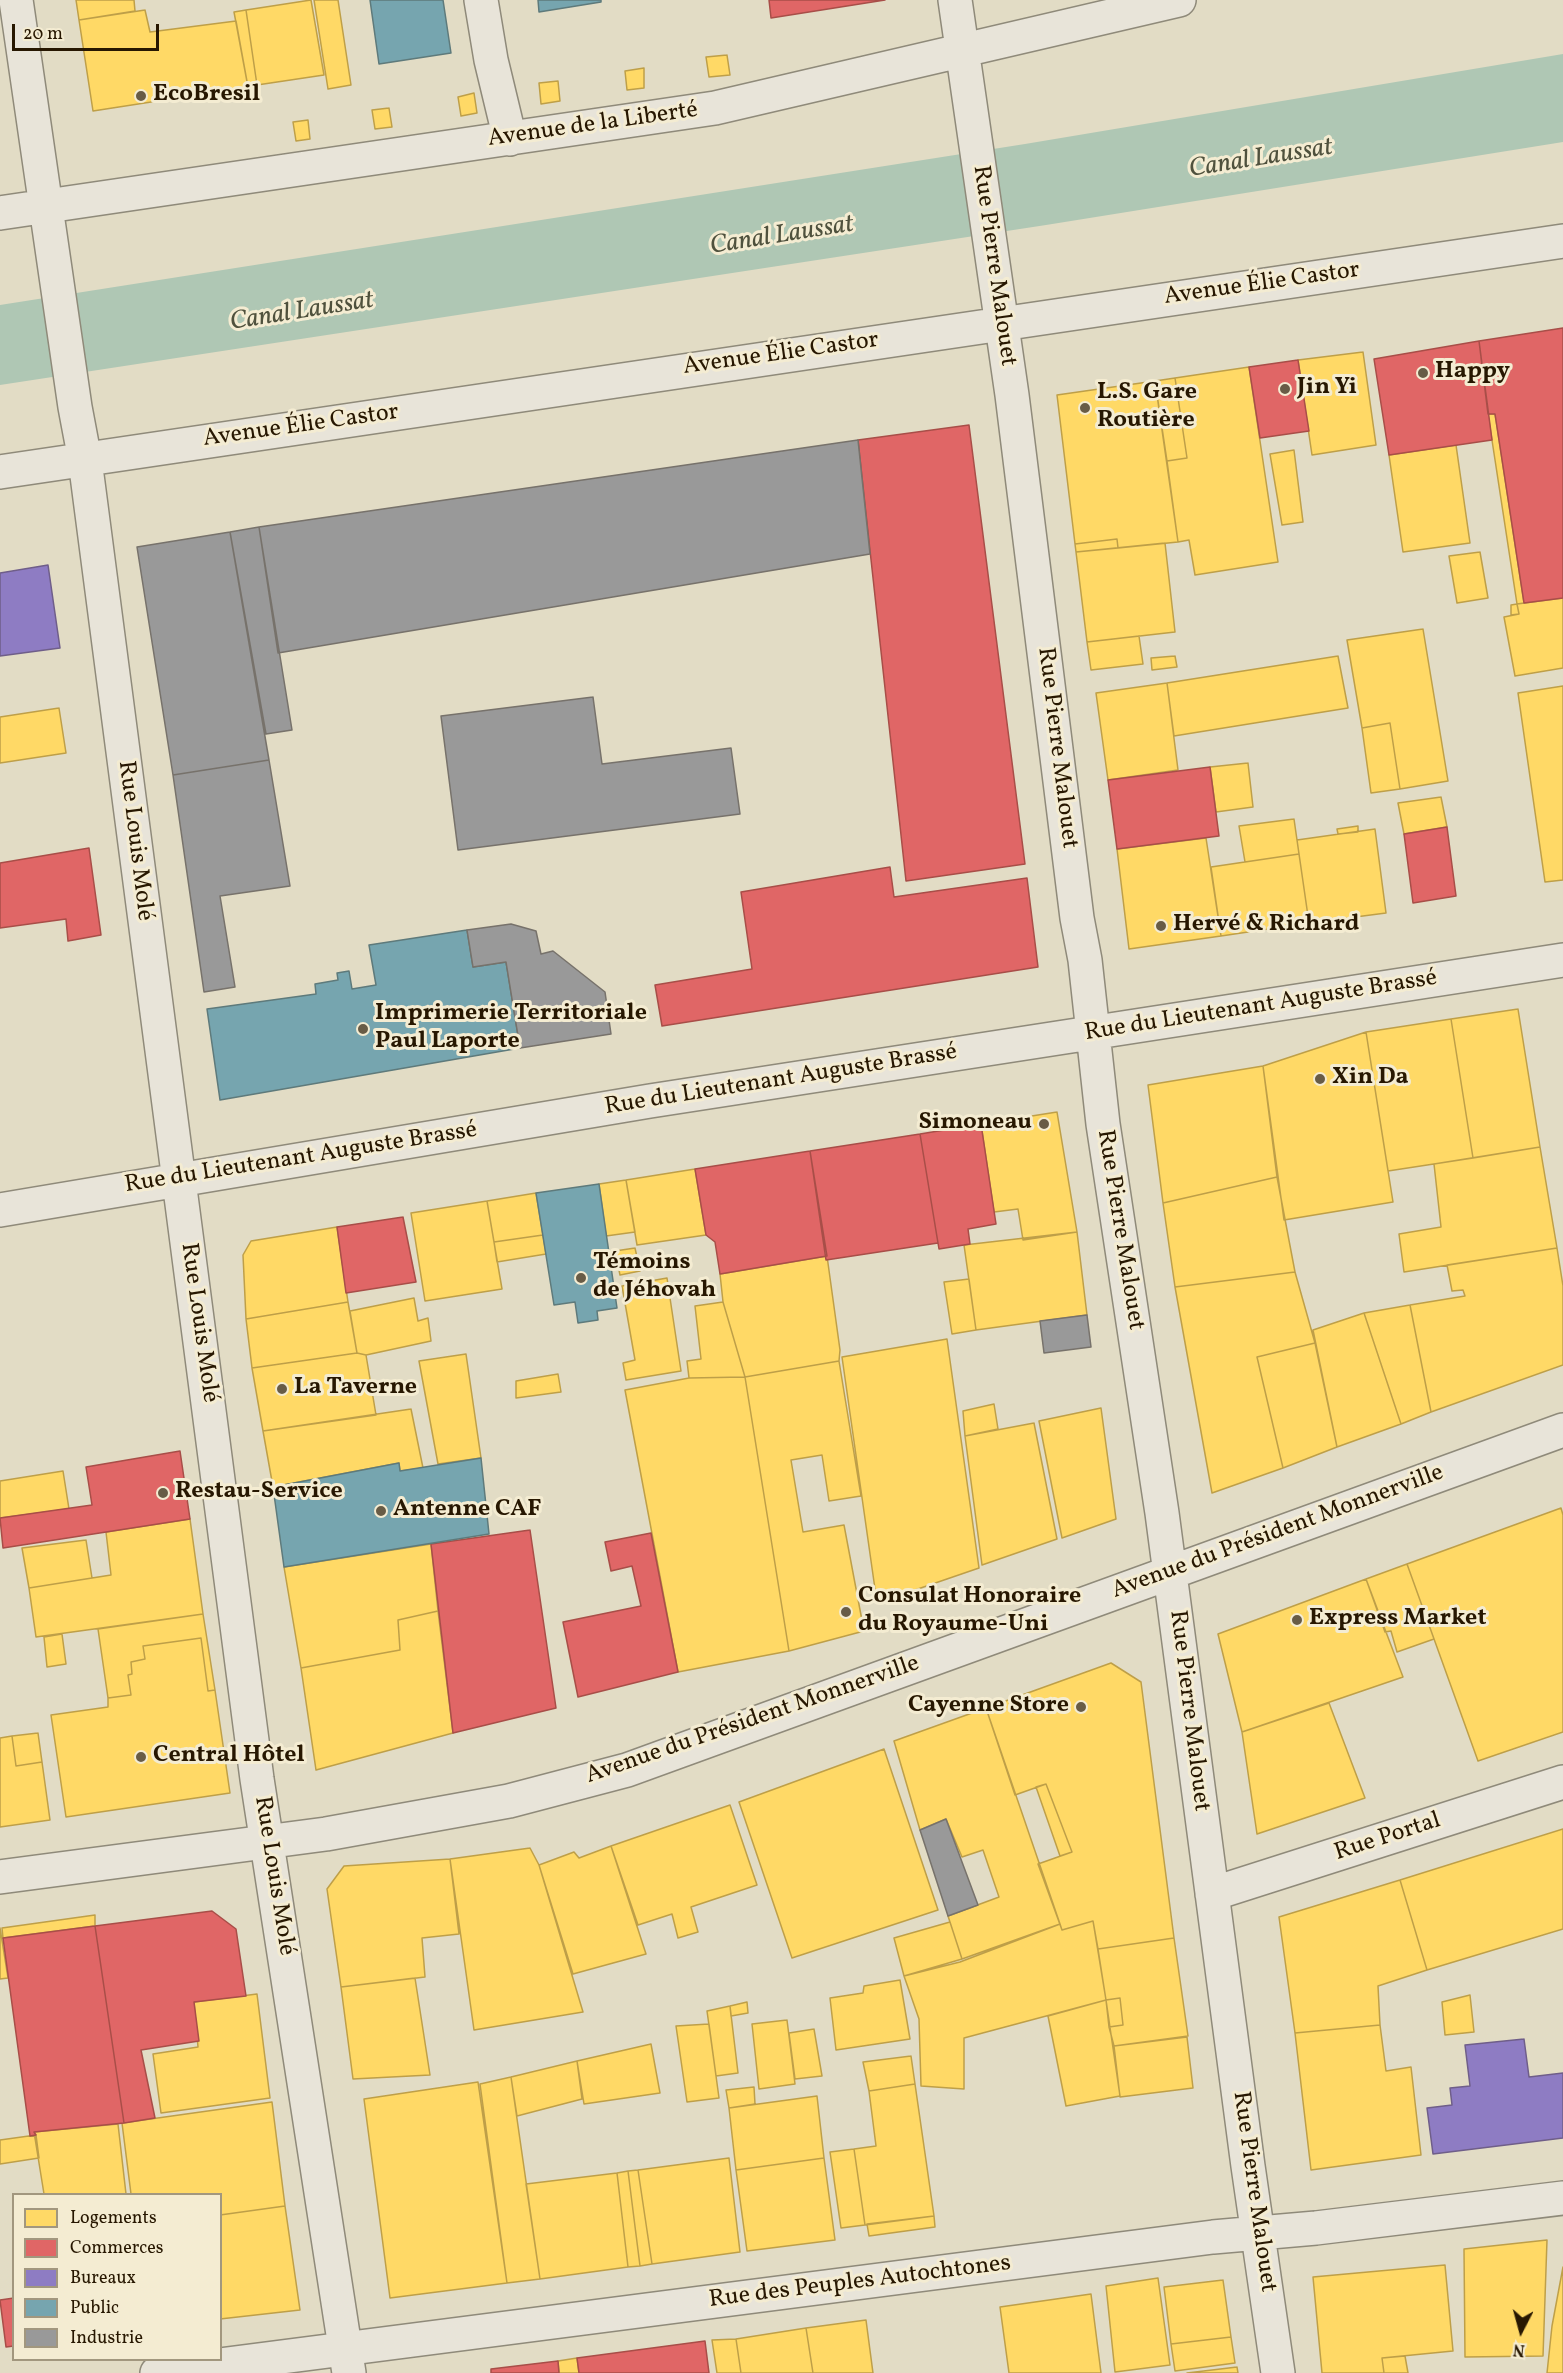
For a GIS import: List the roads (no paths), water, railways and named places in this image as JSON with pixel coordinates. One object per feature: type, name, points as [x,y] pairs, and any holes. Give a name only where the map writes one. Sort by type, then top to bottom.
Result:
[{"type":"street","name":"Rue Louis Molé","points":[[16,0],[45,207],[85,460],[178,1180],[268,1843],[347,2361]]},
{"type":"street","points":[[481,0],[491,60],[510,139]]},
{"type":"street","name":"Rue Pierre Malouet","points":[[955,0],[1002,323],[1103,1124],[1170,1571],[1278,2373]]},
{"type":"street","name":"Avenue de la Liberté","points":[[0,213],[715,108],[963,49],[1038,35],[1179,0]]},
{"type":"street","name":"Avenue Élie Castor","points":[[0,472],[1563,241]]},
{"type":"street","name":"Rue du Lieutenant Auguste Brassé","points":[[0,1210],[650,1101],[1563,960]]},
{"type":"street","name":"Avenue du Président Monnerville","points":[[0,1878],[268,1843],[509,1801],[627,1770],[1563,1430]]},
{"type":"street","name":"Rue Portal","points":[[1212,1894],[1563,1782]]},
{"type":"street","name":"Rue des Peuples Autochtones","points":[[157,2373],[347,2361],[1213,2237],[1563,2198]]},
{"type":"water","name":"Canal Laussat","points":[[1563,54],[1563,142],[1046,225],[0,385],[0,305],[1025,144]]},
{"type":"place","name":"EcoBresil","points":[[141,96]]},
{"type":"place","name":"Happy","points":[[1423,373]]},
{"type":"place","name":"Jin Yi","points":[[1285,389]]},
{"type":"place","name":"L.S. Gare Routière","points":[[1085,408]]},
{"type":"place","name":"Hervé & Richard","points":[[1161,926]]},
{"type":"place","name":"Imprimerie Territoriale Paul Laporte","points":[[363,1029]]},
{"type":"place","name":"Xin Da","points":[[1320,1079]]},
{"type":"place","name":"Simoneau","points":[[1044,1124]]},
{"type":"place","name":"Témoins de Jéhovah","points":[[581,1278]]},
{"type":"place","name":"La Taverne","points":[[282,1389]]},
{"type":"place","name":"Restau-Service","points":[[163,1493]]},
{"type":"place","name":"Antenne CAF","points":[[381,1511]]},
{"type":"place","name":"Consulat Honoraire du Royaume-Uni","points":[[846,1612]]},
{"type":"place","name":"Express Market","points":[[1297,1620]]},
{"type":"place","name":"Cayenne Store","points":[[1081,1707]]},
{"type":"place","name":"Central Hôtel","points":[[141,1757]]}]
